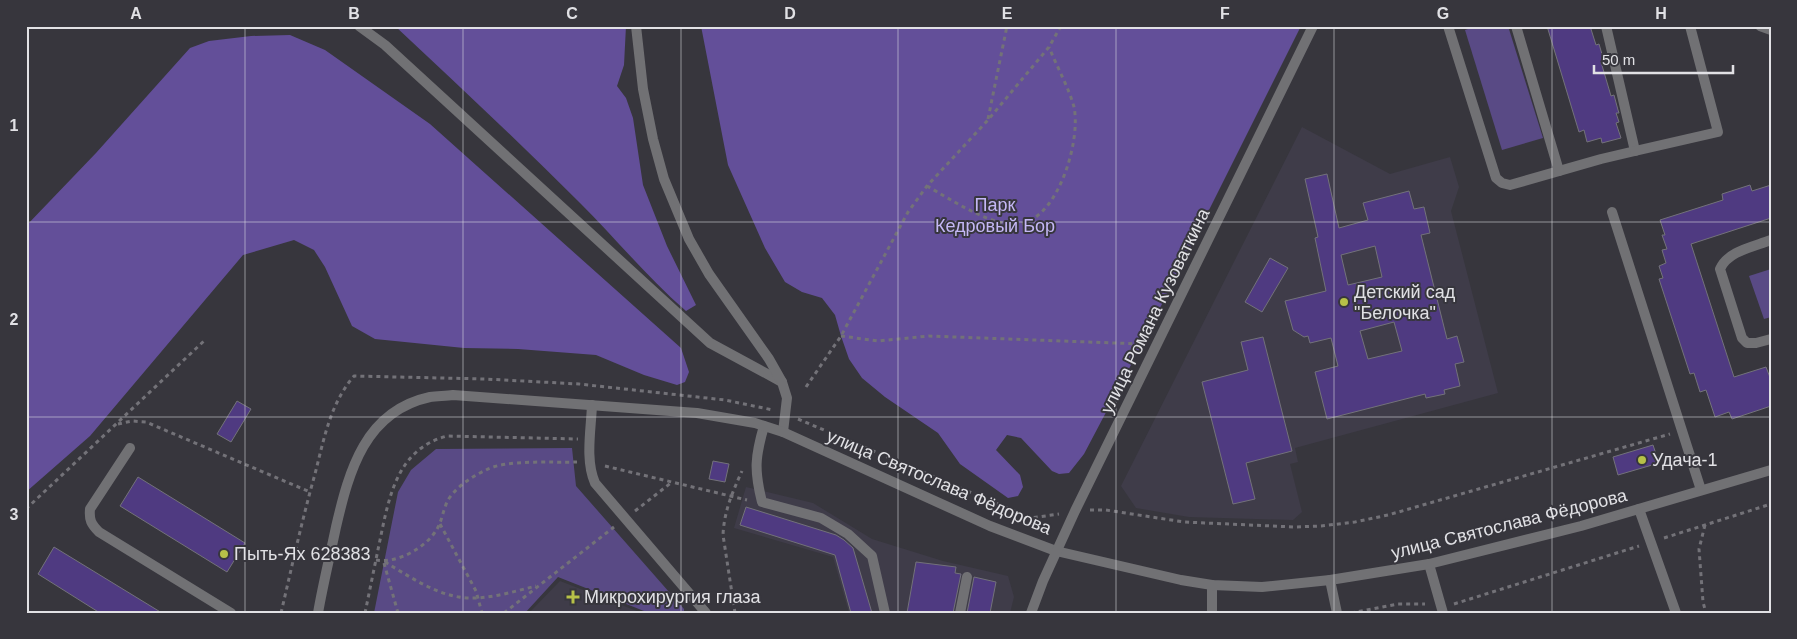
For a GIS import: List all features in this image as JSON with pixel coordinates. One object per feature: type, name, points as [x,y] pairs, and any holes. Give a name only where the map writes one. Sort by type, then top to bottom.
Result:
[{"type":"street","points":[[359,26],[385,46],[710,344],[782,382]]},
{"type":"street","points":[[636,26],[643,89],[653,139],[664,179],[690,239],[709,274],[769,359],[782,382],[787,398],[783,432]]},
{"type":"street","name":"улица Романа Кузоваткина","points":[[1032,613],[1074,511],[1313,26]]},
{"type":"street","points":[[1448,26],[1496,178],[1502,183],[1510,185],[1635,151],[1718,132],[1690,26]]},
{"type":"street","points":[[1516,26],[1559,171]]},
{"type":"street","points":[[1606,26],[1635,151]]},
{"type":"street","points":[[1760,26],[1771,30]]},
{"type":"street","points":[[1612,212],[1701,490]]},
{"type":"street","points":[[1771,240],[1731,255],[1723,261],[1720,269],[1742,338],[1747,343],[1771,339]]},
{"type":"street","name":"улица Святослава Фёдорова","points":[[318,613],[343,498],[363,445],[380,424],[404,406],[430,398],[445,396],[697,413],[759,424],[783,432],[990,526],[1056,551],[1181,580],[1212,585],[1262,587],[1330,580],[1429,564],[1581,526],[1771,470]]},
{"type":"street","points":[[592,405],[590,462],[591,473],[595,483],[706,613]]},
{"type":"street","points":[[759,424],[755,462],[756,481],[762,502],[821,518],[848,534],[872,556],[885,613]]},
{"type":"street","points":[[130,448],[90,509],[91,524],[99,532],[231,613]]},
{"type":"street","points":[[1638,509],[1676,613]]},
{"type":"street","points":[[1429,564],[1442,608]]},
{"type":"street","points":[[960,613],[967,577]]},
{"type":"street","points":[[1330,580],[1337,613]]},
{"type":"street","points":[[1212,585],[1212,613]]},
{"type":"path","points":[[988,120],[1007,26]]},
{"type":"path","points":[[806,387],[841,336],[908,212],[927,186],[988,120],[1049,47],[1061,26]]},
{"type":"path","points":[[927,186],[978,215],[1004,223],[1021,224],[1035,218],[1046,208],[1063,179],[1071,154],[1076,127],[1073,106],[1049,47]]},
{"type":"path","points":[[841,336],[878,341],[929,336],[1147,345]]},
{"type":"path","points":[[26,509],[205,340]]},
{"type":"path","points":[[281,613],[330,417],[343,388],[354,376],[485,379],[579,384],[725,400],[758,406],[786,414],[1031,518],[1093,509],[1184,522],[1294,527],[1355,522],[1388,515],[1683,431]]},
{"type":"path","points":[[758,406],[759,424]]},
{"type":"path","points":[[116,424],[132,421],[146,422],[310,492]]},
{"type":"path","points":[[366,613],[388,500],[396,480],[408,460],[427,443],[446,436],[591,440]]},
{"type":"path","points":[[384,562],[408,554],[430,537],[440,524],[445,506],[453,493],[465,482],[499,464],[590,462],[762,502]]},
{"type":"path","points":[[735,613],[723,536],[725,512],[730,496],[745,464]]},
{"type":"path","points":[[504,613],[672,482]]},
{"type":"path","points":[[1351,613],[1398,604],[1442,608],[1771,504]]},
{"type":"path","points":[[440,524],[478,597],[482,613]]},
{"type":"path","points":[[1705,525],[1699,549],[1703,602],[1706,613]]},
{"type":"path","points":[[376,560],[384,562],[444,593],[458,597],[478,597],[506,593],[540,585]]},
{"type":"path","points":[[384,562],[398,613]]},
{"type":"shaded area","points":[[1477,26],[1508,26],[1543,138],[1502,150],[1465,30]]},
{"type":"shaded area","name":"Детский сад \"Белочка\"","points":[[1302,127],[1390,174],[1450,157],[1459,187],[1451,211],[1498,393],[1295,448],[1298,462],[1290,464],[1302,512],[1293,520],[1189,517],[1136,508],[1121,486]]},
{"type":"shaded area","points":[[1771,269],[1771,317],[1764,319],[1749,276]]},
{"type":"shaded area","points":[[572,448],[576,486],[684,609],[684,613],[649,613],[558,577],[525,613],[374,613],[398,492],[411,470],[436,449]]},
{"type":"shaded area","points":[[746,487],[813,503],[872,539],[943,561],[1008,576],[1014,597],[1010,613],[849,613],[833,557],[734,528]]},
{"type":"shaded area","name":"Микрохирургия глаза","points":[[560,581],[642,613],[529,613]]},
{"type":"green space","points":[[395,26],[626,26],[624,65],[617,86],[626,98],[633,118],[643,185],[667,246],[696,305],[686,311],[645,272],[557,180]]},
{"type":"green space","name":"Парк Кедровый Бор","points":[[701,26],[1301,26],[1142,344],[1084,454],[1069,473],[1059,474],[1052,471],[1021,438],[1007,435],[996,450],[1020,475],[1023,487],[1018,496],[1008,498],[960,464],[938,433],[885,397],[862,378],[849,359],[835,315],[822,298],[802,292],[785,282],[765,248],[728,165]]},
{"type":"green space","points":[[290,35],[325,50],[430,124],[681,348],[689,372],[685,382],[677,385],[644,375],[596,355],[518,349],[464,348],[375,339],[352,326],[325,267],[314,250],[294,240],[243,255],[90,436],[26,492],[26,226],[96,153],[190,48],[209,41],[251,36]]},
{"type":"building","points":[[1547,26],[1590,26],[1596,45],[1599,44],[1604,61],[1601,62],[1611,96],[1614,95],[1619,113],[1616,113],[1619,122],[1616,123],[1621,138],[1602,143],[1601,138],[1587,142],[1584,130],[1579,132]]},
{"type":"building","points":[[1327,174],[1339,228],[1368,220],[1363,203],[1409,191],[1414,209],[1424,207],[1430,233],[1421,235],[1447,339],[1457,336],[1464,362],[1455,364],[1460,386],[1444,390],[1445,394],[1426,398],[1425,394],[1327,419],[1315,372],[1338,366],[1331,338],[1310,343],[1308,336],[1304,337],[1293,330],[1285,301],[1326,291],[1315,238],[1318,237],[1305,179]],"holes":[[[1375,246],[1382,277],[1348,285],[1341,255]],[[1394,322],[1402,351],[1368,359],[1360,331]]]},
{"type":"building","points":[[1750,185],[1752,191],[1771,185],[1771,218],[1691,244],[1734,377],[1766,367],[1771,380],[1771,406],[1732,419],[1729,412],[1715,417],[1706,390],[1700,392],[1694,373],[1690,374],[1659,279],[1663,278],[1659,266],[1666,263],[1662,250],[1667,249],[1662,235],[1665,235],[1660,220],[1723,200],[1722,194]]},
{"type":"building","points":[[1270,258],[1288,268],[1262,312],[1245,302]]},
{"type":"building","points":[[1263,337],[1292,451],[1246,463],[1255,499],[1233,504],[1202,382],[1248,370],[1241,342]]},
{"type":"building","points":[[237,401],[251,409],[231,442],[217,434]]},
{"type":"building","points":[[1653,445],[1659,463],[1618,475],[1613,457]]},
{"type":"building","points":[[713,461],[729,464],[725,482],[709,479]]},
{"type":"building","points":[[138,477],[245,543],[227,572],[120,506]]},
{"type":"building","points":[[746,507],[836,535],[844,540],[853,548],[872,613],[851,613],[835,555],[740,525]]},
{"type":"building","points":[[54,547],[162,613],[100,613],[38,574]]},
{"type":"building","points":[[916,562],[956,567],[955,573],[961,574],[953,613],[907,613]]},
{"type":"building","points":[[974,577],[996,582],[990,613],[967,613]]},
{"type":"place","name":"Детский сад \"Белочка\"","points":[[1344,302]]},
{"type":"place","name":"Удача-1","points":[[1642,460]]},
{"type":"place","name":"Пыть-Ях 628383","points":[[224,554]]},
{"type":"place","name":"Микрохирургия глаза","points":[[573,597]]}]
